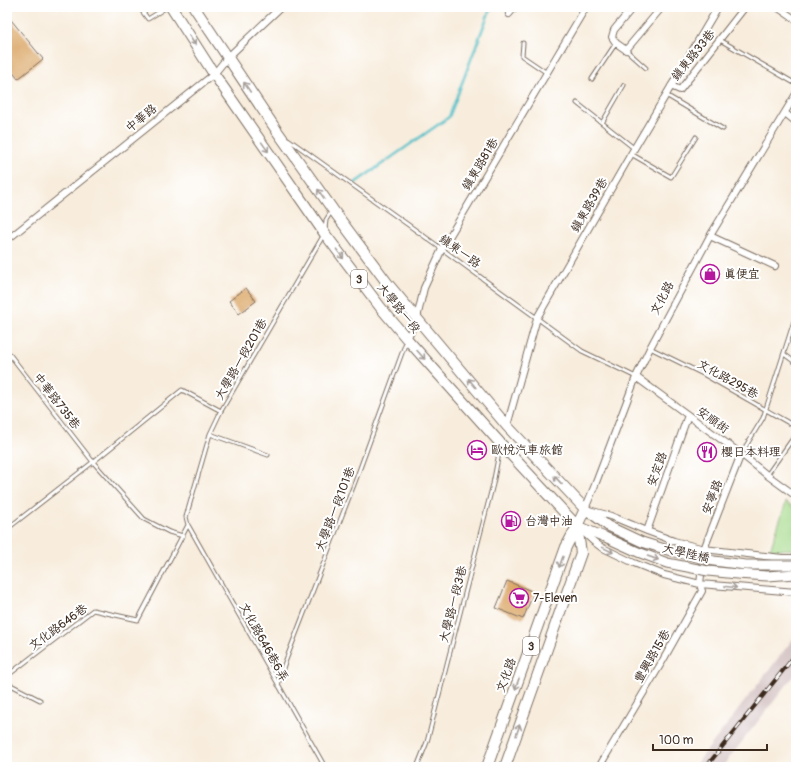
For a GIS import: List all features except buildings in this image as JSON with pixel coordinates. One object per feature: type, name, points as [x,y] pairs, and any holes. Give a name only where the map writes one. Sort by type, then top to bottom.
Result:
[{"type":"main road","name":"大學路一段","points":[[171,7],[214,74],[325,234],[381,308],[501,444],[577,526]]},
{"type":"main road","name":"大學路一段","points":[[194,7],[277,132],[388,284],[507,426],[585,509]]},
{"type":"main road","name":"文化路","points":[[487,767],[566,547],[585,509]]},
{"type":"main road","name":"3","points":[[505,767],[581,553],[577,526]]},
{"type":"street","name":"中華路","points":[[7,240],[214,74],[227,58],[281,7]]},
{"type":"street","points":[[509,14],[515,7]]},
{"type":"street","name":"鎮東路81巷","points":[[407,339],[417,318],[424,288],[442,249],[586,7]]},
{"type":"street","points":[[633,7],[614,30],[612,37],[616,43],[626,50],[662,7]]},
{"type":"street","name":"鎮東路39巷","points":[[507,426],[537,318],[718,7]]},
{"type":"street","name":"鎮東路33巷","points":[[671,86],[680,90],[745,7]]},
{"type":"street","points":[[777,7],[796,20]]},
{"type":"street","name":"文化路","points":[[585,509],[636,377],[650,348],[710,236],[796,94]]},
{"type":"street","points":[[785,113],[796,122]]},
{"type":"street","points":[[710,236],[775,266]]},
{"type":"street","name":"安順街","points":[[636,377],[796,496]]},
{"type":"street","name":"安定路","points":[[647,531],[688,415]]},
{"type":"street","name":"安寧路","points":[[704,549],[741,454]]},
{"type":"street","points":[[585,509],[611,516],[674,541],[704,549],[782,558],[796,558]]},
{"type":"street","name":"大學陸橋","points":[[585,509],[608,526],[642,542],[671,551],[714,561],[746,565],[796,565]]},
{"type":"street","points":[[577,526],[601,547],[634,563],[664,575],[700,584],[796,592]]},
{"type":"street","name":"大學陸橋","points":[[577,526],[667,563],[737,574],[767,576],[796,574]]},
{"type":"street","name":"豐興路15巷","points":[[600,767],[702,591],[700,584],[704,549]]},
{"type":"lane","points":[[139,7],[148,20],[167,7]]},
{"type":"lane","points":[[720,40],[796,84]]},
{"type":"lane","points":[[592,79],[616,43]]},
{"type":"lane","points":[[523,44],[522,56],[547,73]]},
{"type":"lane","points":[[626,50],[646,68]]},
{"type":"lane","points":[[602,123],[624,85]]},
{"type":"lane","points":[[666,95],[723,129]]},
{"type":"lane","points":[[577,103],[633,151],[671,177],[696,137]]},
{"type":"lane","name":"鎮東一路","points":[[277,132],[582,351],[636,377]]},
{"type":"lane","name":"大學路一段201巷","points":[[188,526],[186,517],[210,434],[220,411],[325,234],[326,220],[333,210]]},
{"type":"lane","points":[[741,454],[763,418],[796,315]]},
{"type":"lane","name":"大學路一段101巷","points":[[278,685],[355,482],[407,339]]},
{"type":"lane","name":"文化路295巷","points":[[650,348],[703,374],[796,427]]},
{"type":"lane","name":"中華路735巷","points":[[7,351],[93,462],[144,519],[169,532],[183,536]]},
{"type":"lane","points":[[784,354],[796,363]]},
{"type":"lane","points":[[7,529],[182,390],[220,411]]},
{"type":"lane","points":[[210,434],[268,455]]},
{"type":"lane","points":[[767,475],[796,434]]},
{"type":"lane","name":"大學路一段3巷","points":[[417,767],[429,734],[493,484],[501,444]]},
{"type":"lane","name":"文化路646巷6弄","points":[[188,526],[324,767]]},
{"type":"lane","name":"文化路646巷","points":[[7,676],[93,610],[138,620],[188,526]]},
{"type":"lane","points":[[7,682],[40,700]]},
{"type":"shaded area","points":[[796,635],[796,673],[722,767],[694,767]]},
{"type":"green space","points":[[786,502],[796,509],[796,549],[770,550]]},
{"type":"waterway","points":[[355,183],[449,117],[491,7]]},
{"type":"railway","points":[[706,767],[796,654]]},
{"type":"place","name":"真便宜","points":[[710,274]]},
{"type":"place","name":"歐悅汽車旅館","points":[[477,450]]},
{"type":"place","name":"櫻日本料理","points":[[707,452]]},
{"type":"place","name":"台灣中油","points":[[511,521]]},
{"type":"place","name":"7-Eleven","points":[[519,598]]}]
